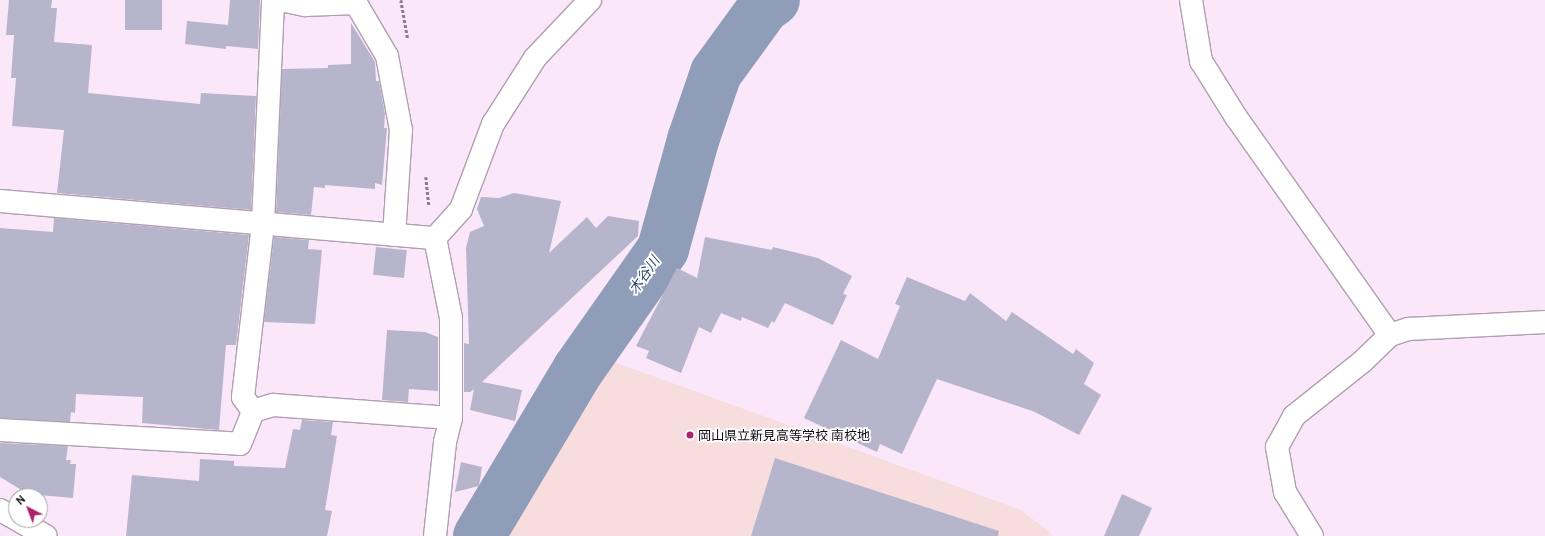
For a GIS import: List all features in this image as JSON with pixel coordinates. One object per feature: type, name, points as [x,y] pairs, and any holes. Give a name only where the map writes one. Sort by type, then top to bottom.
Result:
[{"type":"main road","points":[[253,411],[243,397],[263,223],[273,0]]},
{"type":"main road","points":[[281,0],[305,5],[355,2],[387,56],[401,130],[394,235]]},
{"type":"main road","points":[[435,238],[461,209],[493,124],[535,58],[590,0]]},
{"type":"main road","points":[[1191,0],[1201,61],[1236,117],[1390,335]]},
{"type":"main road","points":[[0,201],[435,238]]},
{"type":"main road","points":[[435,238],[451,318],[451,418],[445,442],[435,536]]},
{"type":"main road","points":[[1312,536],[1285,492],[1277,447],[1294,416],[1362,362],[1390,335],[1409,329],[1545,322]]},
{"type":"main road","points":[[253,411],[273,405],[451,418]]},
{"type":"main road","points":[[0,430],[240,444],[253,411]]},
{"type":"main road","points":[[32,528],[46,536]]},
{"type":"shaded area","name":"岡山県立新見高等学校 南校地","points":[[609,360],[1019,509],[1049,531],[1052,536],[507,536]]},
{"type":"building","points":[[9,0],[52,0],[51,8],[57,8],[54,42],[92,45],[88,93],[200,104],[201,93],[256,96],[251,210],[57,193],[64,130],[12,126],[16,78],[11,78],[14,35],[6,35]]},
{"type":"building","points":[[125,0],[162,0],[162,30],[125,30]]},
{"type":"building","points":[[230,0],[260,0],[258,49],[226,46],[226,49],[185,44],[187,21],[228,25]]},
{"type":"building","points":[[351,23],[375,62],[376,81],[379,81],[385,114],[384,128],[387,128],[382,185],[375,183],[375,189],[325,185],[325,188],[314,187],[311,215],[276,212],[282,69],[328,68],[328,65],[351,64]]},
{"type":"building","points":[[514,193],[561,201],[549,253],[587,217],[596,228],[608,216],[639,221],[638,236],[482,382],[522,390],[515,421],[470,410],[474,389],[470,392],[464,392],[464,343],[469,344],[466,248],[470,232],[484,226],[477,209],[481,197],[499,198]]},
{"type":"building","points":[[54,218],[249,235],[236,345],[226,345],[219,430],[142,423],[143,397],[76,394],[75,413],[71,412],[70,422],[0,418],[0,228],[53,232]]},
{"type":"building","points":[[274,237],[309,240],[308,249],[322,250],[315,324],[264,322]]},
{"type":"building","points":[[705,237],[772,250],[773,247],[818,258],[852,276],[843,294],[847,295],[833,325],[785,303],[774,323],[772,321],[768,328],[742,317],[741,321],[721,313],[711,333],[699,327],[681,373],[646,358],[649,351],[636,346],[677,268],[697,278]]},
{"type":"building","points":[[376,247],[407,250],[404,278],[373,275]]},
{"type":"building","points":[[907,277],[965,301],[970,293],[1006,321],[1012,312],[1073,354],[1076,349],[1094,363],[1084,384],[1101,395],[1079,435],[1035,412],[937,379],[902,454],[880,444],[877,452],[804,418],[841,340],[878,359],[900,306],[895,304]]},
{"type":"building","points":[[387,330],[425,332],[438,337],[438,391],[409,389],[408,402],[382,400]]},
{"type":"building","points":[[302,420],[333,422],[331,435],[337,436],[325,510],[332,511],[327,536],[126,536],[132,475],[199,481],[200,459],[234,461],[234,466],[285,468],[293,429],[300,430]]},
{"type":"building","points":[[0,443],[68,446],[66,460],[71,460],[70,464],[76,464],[73,498],[48,496],[48,488],[18,488],[0,477]]},
{"type":"building","points":[[775,458],[999,531],[998,536],[751,536]]},
{"type":"building","points":[[461,462],[482,467],[479,486],[455,492]]},
{"type":"building","points":[[1122,494],[1152,508],[1139,536],[1104,536]]},
{"type":"waterway","name":"木谷川","points":[[479,536],[578,370],[663,249],[693,140],[716,73],[764,7],[774,0]]},
{"type":"place","name":"岡山県立新見高等学校 南校地","points":[[690,435]]}]
